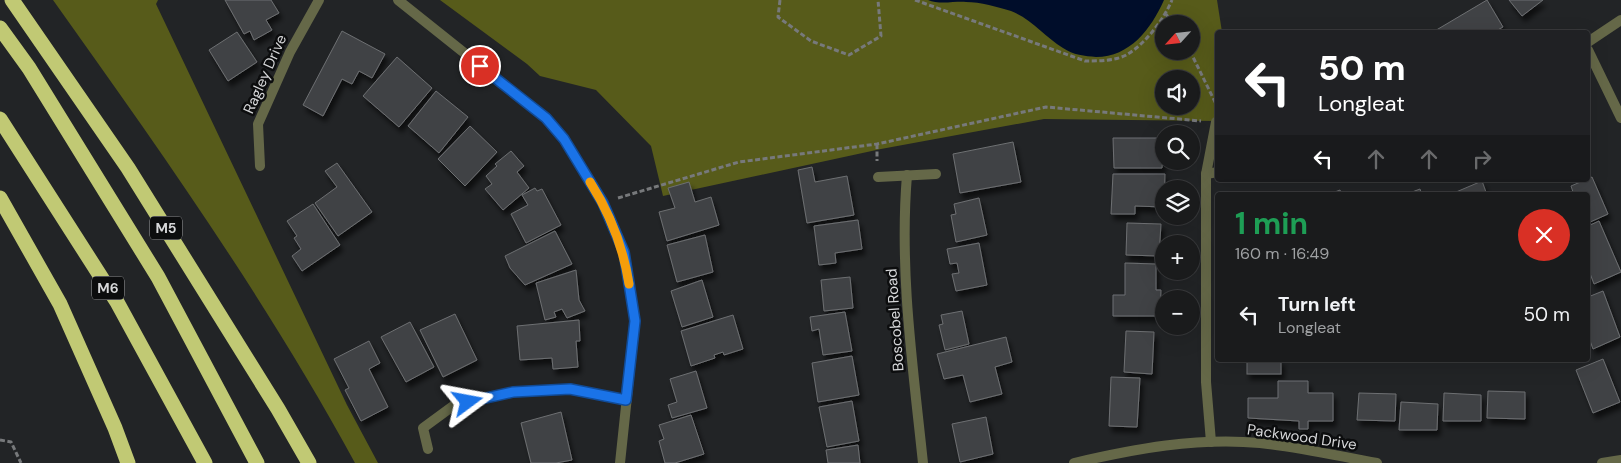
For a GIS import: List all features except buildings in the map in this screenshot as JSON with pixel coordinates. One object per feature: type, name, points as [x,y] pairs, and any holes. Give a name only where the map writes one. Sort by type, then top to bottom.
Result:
[{"type":"highway","name":"M5","points":[[12,0],[128,168],[278,409],[309,463]]},
{"type":"highway","points":[[0,28],[29,68],[158,277],[257,463]]},
{"type":"highway","name":"M6","points":[[0,119],[117,302],[205,463]]},
{"type":"highway","points":[[0,198],[60,304],[116,428],[128,463]]},
{"type":"street","name":"Ragley Drive","points":[[260,166],[258,124],[290,52],[319,0]]},
{"type":"street","points":[[398,0],[546,118],[564,139],[603,203],[624,252],[635,321],[620,463]]},
{"type":"street","points":[[1590,41],[1621,20]]},
{"type":"street","points":[[1590,54],[1621,118]]},
{"type":"street","points":[[1211,442],[1206,382],[1206,174],[1215,127]]},
{"type":"street","points":[[1206,174],[1215,172]]},
{"type":"street","points":[[878,177],[936,174]]},
{"type":"street","name":"Boscobel Road","points":[[906,175],[903,222],[905,260],[910,338],[923,463]]},
{"type":"street","points":[[428,449],[423,428],[453,406],[513,392],[570,389],[626,400]]},
{"type":"street","name":"Packwood Drive","points":[[1074,463],[1136,448],[1211,442],[1259,443],[1377,463]]},
{"type":"street","points":[[1602,463],[1621,460]]},
{"type":"path","points":[[780,0],[778,17],[811,41],[849,55],[881,36],[878,0]]},
{"type":"path","points":[[915,0],[1085,61],[1103,61],[1127,55],[1166,14],[1172,0]]},
{"type":"path","points":[[1194,60],[1215,102]]},
{"type":"path","points":[[603,203],[739,162],[877,144],[1046,107],[1215,122]]},
{"type":"path","points":[[0,440],[11,442],[21,463]]},
{"type":"green space","points":[[53,0],[158,0],[156,4],[347,405],[378,463],[355,463],[286,343],[249,285],[133,113]]},
{"type":"green space","points":[[440,0],[1217,0],[1222,30],[1215,30],[1215,121],[1044,119],[881,149],[663,196],[651,146],[596,90],[540,76],[527,64]]},
{"type":"water","points":[[928,0],[1164,0],[1146,31],[1129,47],[1108,56],[1096,57],[1079,55],[1067,50],[1056,44],[1032,23],[1011,11],[977,3]]},
{"type":"slow traffic","points":[[590,182],[603,203],[624,252],[629,284]]},
{"type":"route","points":[[468,402],[513,392],[570,389],[626,400],[635,321],[624,252],[603,203],[564,139],[546,118],[480,66]]}]
